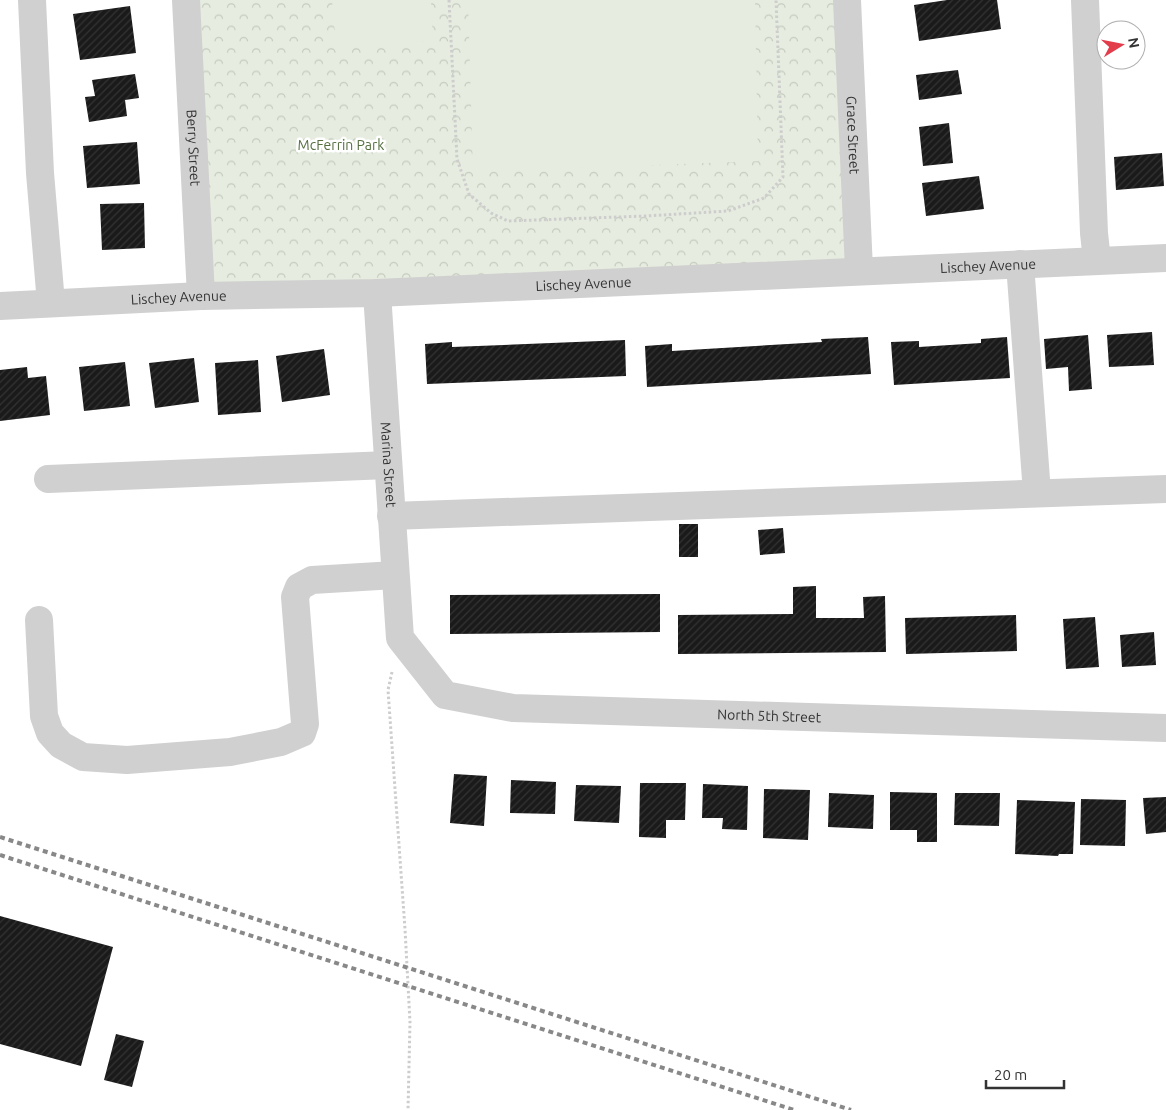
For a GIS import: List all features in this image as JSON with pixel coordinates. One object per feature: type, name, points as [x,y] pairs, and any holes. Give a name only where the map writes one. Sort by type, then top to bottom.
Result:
[{"type":"street","points":[[32,0],[40,173],[51,303]]},
{"type":"street","name":"Berry Street","points":[[186,0],[201,296]]},
{"type":"street","name":"Grace Street","points":[[847,0],[859,270]]},
{"type":"street","points":[[1085,0],[1094,233],[1097,261]]},
{"type":"street","name":"Lischey Avenue","points":[[0,306],[201,296],[377,293],[859,270],[1166,258]]},
{"type":"street","points":[[1020,264],[1037,493]]},
{"type":"street","name":"Marina Street","points":[[377,293],[400,638]]},
{"type":"street","points":[[48,479],[388,465]]},
{"type":"street","points":[[391,516],[1166,489]]},
{"type":"street","points":[[39,620],[44,716],[50,733],[61,745],[84,757],[127,760],[230,752],[280,742],[302,734],[305,724],[295,597],[299,587],[312,580],[395,575]]},
{"type":"street","name":"North 5th Street","points":[[400,638],[445,695],[513,708],[1166,728]]},
{"type":"path","points":[[449,0],[456,159],[469,194],[491,213],[508,221],[728,211],[764,198],[783,177],[776,0]]},
{"type":"path","points":[[400,638],[388,690],[406,928],[410,1022],[408,1110]]},
{"type":"green space","name":"McFerrin Park","points":[[186,0],[846,0],[859,270],[201,296]]},
{"type":"green space","points":[[332,0],[431,0],[433,41],[336,46]]},
{"type":"green space","points":[[468,0],[755,0],[758,161],[473,172]]},
{"type":"building","points":[[947,0],[997,0],[1001,29],[919,41],[914,5]]},
{"type":"building","points":[[130,6],[136,53],[80,60],[73,14]]},
{"type":"building","points":[[958,70],[962,94],[919,100],[916,75]]},
{"type":"building","points":[[135,74],[139,98],[125,100],[127,116],[89,122],[85,97],[95,96],[92,80]]},
{"type":"building","points":[[949,123],[953,163],[923,166],[919,127]]},
{"type":"building","points":[[137,142],[140,184],[87,188],[83,146]]},
{"type":"building","points":[[1162,153],[1164,186],[1116,190],[1114,157]]},
{"type":"building","points":[[979,176],[984,209],[926,216],[922,183]]},
{"type":"building","points":[[144,203],[145,248],[102,250],[100,204]]},
{"type":"building","points":[[1152,332],[1154,365],[1109,367],[1107,335]]},
{"type":"building","points":[[1088,335],[1092,389],[1069,391],[1068,367],[1046,369],[1044,339]]},
{"type":"building","points":[[868,337],[871,374],[647,387],[645,346],[672,344],[672,351],[822,342],[821,339]]},
{"type":"building","points":[[1007,337],[1010,378],[894,385],[891,342],[919,341],[919,347],[981,343],[981,339]]},
{"type":"building","points":[[625,340],[626,376],[427,384],[425,344],[452,342],[452,347]]},
{"type":"building","points":[[324,349],[330,395],[282,402],[276,356]]},
{"type":"building","points":[[194,358],[199,402],[155,408],[149,363]]},
{"type":"building","points":[[258,360],[261,412],[218,415],[215,363]]},
{"type":"building","points":[[125,362],[130,406],[84,411],[79,367]]},
{"type":"building","points":[[27,367],[28,378],[46,376],[50,415],[0,421],[0,370]]},
{"type":"building","points":[[679,524],[698,524],[698,557],[679,557]]},
{"type":"building","points":[[783,528],[785,553],[760,555],[758,530]]},
{"type":"building","points":[[816,586],[816,618],[864,618],[863,597],[885,596],[886,652],[678,654],[678,615],[793,614],[793,587]]},
{"type":"building","points":[[660,594],[660,632],[450,634],[450,595]]},
{"type":"building","points":[[1016,615],[1017,651],[906,654],[905,618]]},
{"type":"building","points":[[1095,617],[1099,667],[1066,669],[1063,619]]},
{"type":"building","points":[[1154,632],[1156,665],[1122,667],[1120,635]]},
{"type":"building","points":[[454,774],[487,776],[484,826],[450,823]]},
{"type":"building","points":[[511,780],[556,782],[555,814],[510,813]]},
{"type":"building","points":[[640,783],[686,783],[685,820],[666,820],[666,838],[639,837]]},
{"type":"building","points":[[703,784],[748,786],[747,830],[722,829],[723,818],[702,818]]},
{"type":"building","points":[[576,785],[621,786],[619,823],[574,821]]},
{"type":"building","points":[[764,789],[810,790],[808,840],[763,838]]},
{"type":"building","points":[[890,792],[937,793],[937,842],[917,842],[917,830],[890,830]]},
{"type":"building","points":[[829,793],[874,795],[873,829],[828,827]]},
{"type":"building","points":[[955,793],[1000,793],[999,826],[954,825]]},
{"type":"building","points":[[1166,797],[1166,832],[1146,834],[1143,798]]},
{"type":"building","points":[[1081,799],[1126,800],[1125,846],[1080,845]]},
{"type":"building","points":[[1017,800],[1075,802],[1073,854],[1059,854],[1058,856],[1015,854]]},
{"type":"building","points":[[0,916],[113,947],[81,1066],[0,1044]]},
{"type":"building","points":[[116,1034],[144,1041],[132,1087],[104,1080]]},
{"type":"railway","points":[[0,837],[851,1110]]},
{"type":"railway","points":[[0,855],[794,1110]]}]
